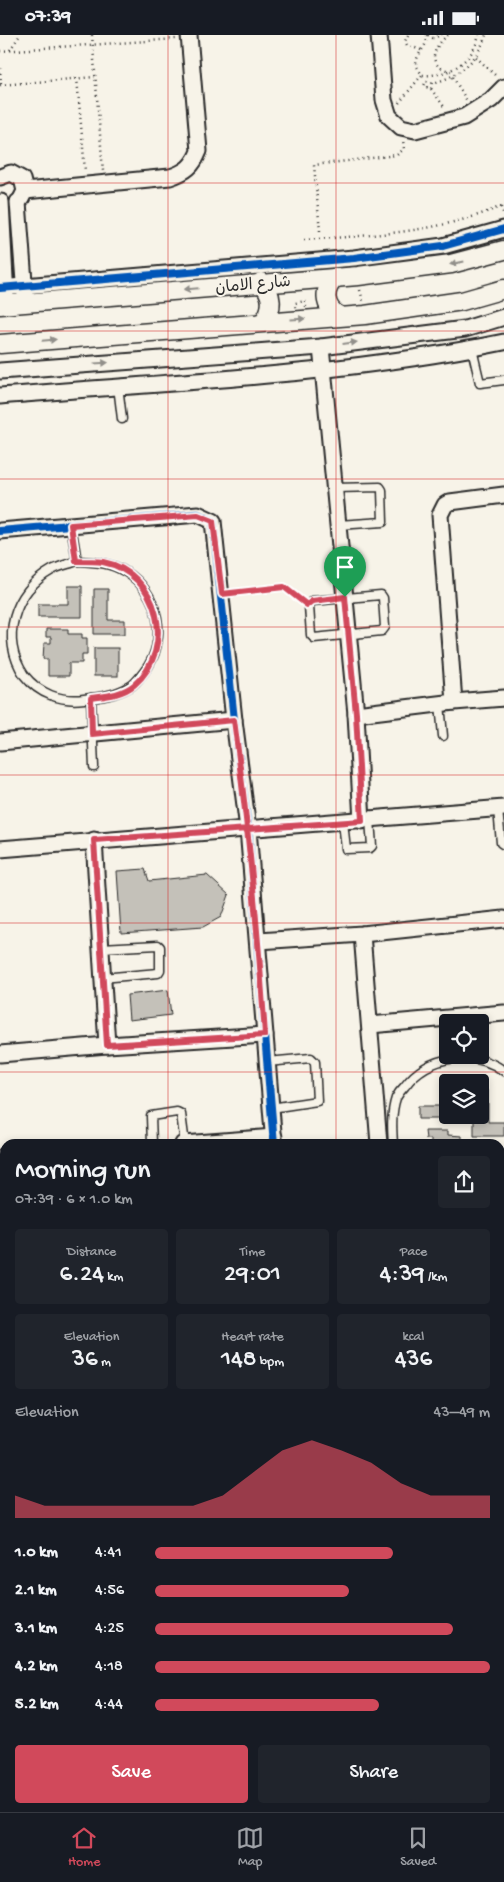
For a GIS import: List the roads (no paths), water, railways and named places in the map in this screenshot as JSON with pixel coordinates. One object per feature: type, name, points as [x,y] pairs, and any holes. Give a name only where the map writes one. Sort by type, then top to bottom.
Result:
[{"type":"street","points":[[379,35],[384,100],[389,115],[401,127],[415,130],[453,120],[473,112],[491,100],[504,87]]},
{"type":"street","points":[[3,296],[1,202],[12,204],[21,197],[86,185],[170,177],[184,173],[194,164],[199,151],[189,37]]},
{"type":"street","points":[[0,177],[11,173],[22,179],[25,294],[444,247],[504,229]]},
{"type":"street","name":"شارع الامان","points":[[3,296],[261,283],[337,277],[451,264],[504,250]]},
{"type":"street","points":[[337,277],[329,285],[326,297],[332,311],[340,316]]},
{"type":"street","points":[[261,283],[268,291],[271,303],[269,313],[263,322]]},
{"type":"street","points":[[0,344],[340,316],[462,301],[504,289]]},
{"type":"street","points":[[0,371],[321,347],[465,329],[504,317]]},
{"type":"street","points":[[0,396],[323,369],[423,358],[504,342]]},
{"type":"street","points":[[321,347],[366,820]]},
{"type":"street","points":[[447,703],[440,515],[445,505],[450,502],[504,495]]},
{"type":"street","points":[[0,531],[198,515],[213,521],[216,533],[234,720],[248,829],[259,941],[274,1139]]},
{"type":"street","points":[[356,714],[504,698]]},
{"type":"street","points":[[0,742],[234,720]]},
{"type":"street","points":[[0,849],[501,809]]},
{"type":"street","points":[[94,840],[107,1045]]},
{"type":"street","points":[[259,941],[362,934],[504,919]]},
{"type":"street","points":[[362,934],[370,1025],[386,1139]]},
{"type":"street","points":[[370,1025],[504,1013]]},
{"type":"street","points":[[0,1055],[107,1045],[265,1035]]},
{"type":"lane","points":[[472,349],[480,383],[504,381]]},
{"type":"lane","points":[[118,386],[122,419]]},
{"type":"lane","points":[[335,488],[380,487],[382,490],[383,522],[338,525]]},
{"type":"lane","points":[[71,525],[76,561]]},
{"type":"lane","points":[[76,561],[104,562],[125,571],[142,585],[153,604],[159,625],[157,649],[148,667],[133,685],[114,695],[72,701],[50,696],[31,683],[17,665],[10,644],[10,621],[19,600],[34,583],[52,569],[76,561]]},
{"type":"lane","points":[[381,595],[383,598],[384,630],[312,637],[309,603],[345,597],[381,595]]},
{"type":"lane","points":[[91,698],[94,767]]},
{"type":"lane","points":[[443,736],[447,703]]},
{"type":"lane","points":[[501,809],[501,843],[504,845]]},
{"type":"lane","points":[[343,822],[346,849],[370,848],[372,846],[366,820]]},
{"type":"lane","points":[[101,948],[158,945],[160,947],[160,970],[158,973],[102,978]]},
{"type":"lane","points":[[267,1062],[312,1058],[315,1062],[317,1101],[271,1108]]},
{"type":"lane","points":[[387,1139],[392,1126],[396,1097],[410,1079],[428,1066],[450,1059],[472,1058],[494,1064],[504,1071]]},
{"type":"lane","points":[[152,1139],[151,1116],[177,1112],[180,1115],[183,1139]]}]
